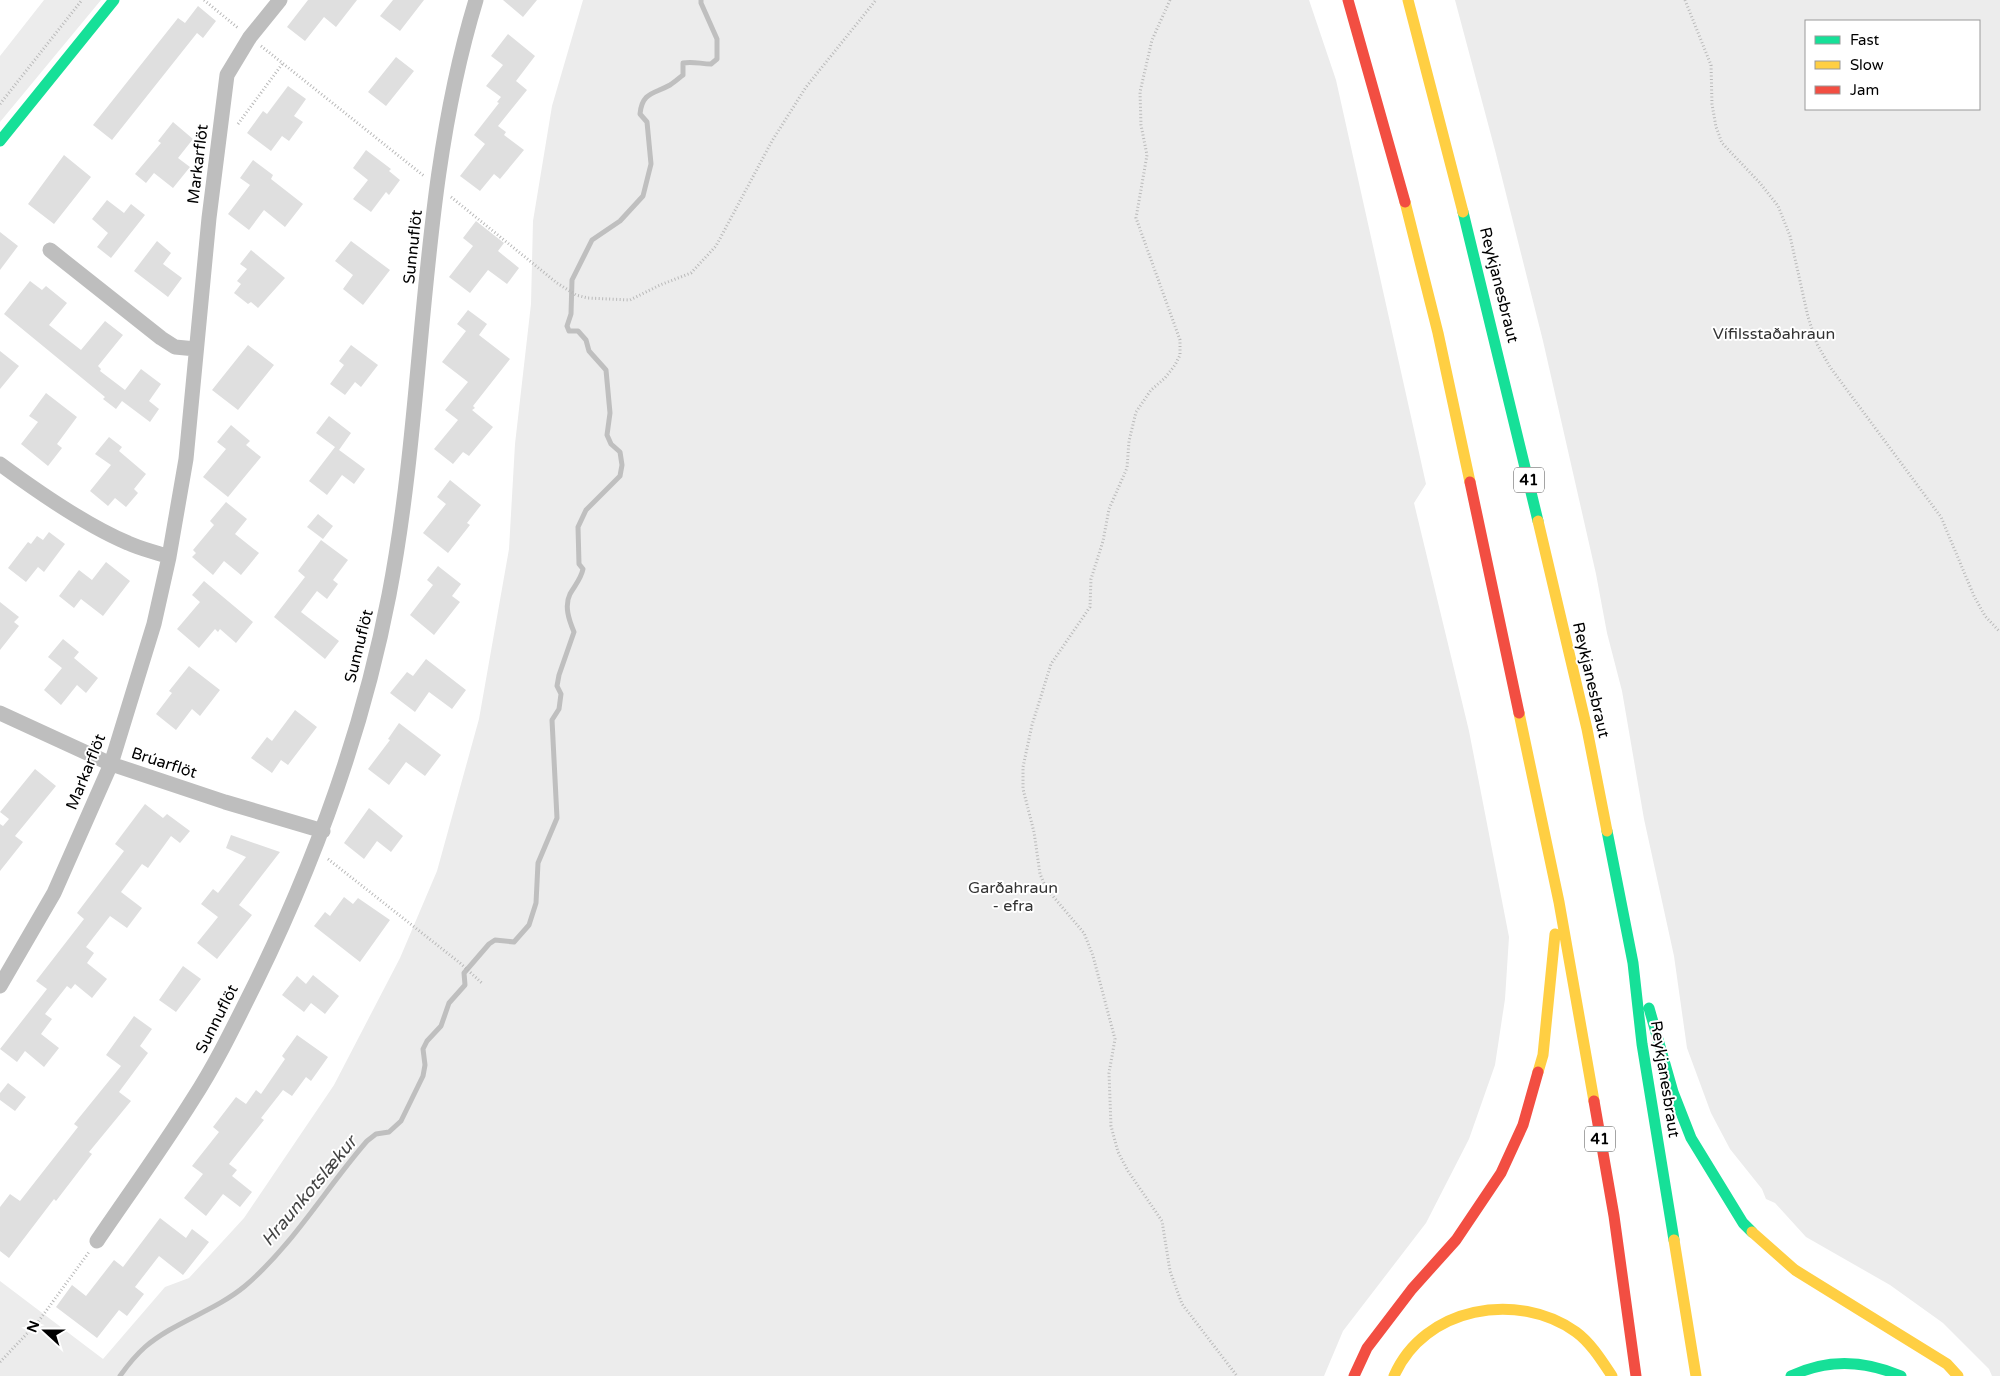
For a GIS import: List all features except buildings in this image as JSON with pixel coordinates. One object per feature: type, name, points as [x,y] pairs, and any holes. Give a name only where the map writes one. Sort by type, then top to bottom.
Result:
[{"type":"main road","points":[[0,141],[114,0]]},
{"type":"main road","name":"41","points":[[1348,0],[1407,207],[1438,333],[1559,902],[1614,1216],[1636,1376]]},
{"type":"main road","name":"Reykjanesbraut","points":[[1408,0],[1454,173],[1514,416],[1587,729],[1633,963],[1642,1044],[1696,1376]]},
{"type":"main road","points":[[1354,1376],[1367,1348],[1412,1289],[1456,1240],[1487,1195],[1501,1173],[1523,1125],[1543,1055],[1559,902]]},
{"type":"main road","points":[[1633,963],[1656,1026],[1674,1092],[1691,1138],[1743,1223],[1766,1246],[1796,1270],[1948,1364],[1958,1376]]},
{"type":"main road","points":[[1394,1376],[1405,1355],[1429,1331],[1453,1317],[1468,1312],[1508,1308],[1523,1310],[1563,1324],[1581,1336],[1612,1376]]},
{"type":"main road","points":[[1791,1376],[1820,1364],[1839,1361],[1870,1366],[1901,1376]]},
{"type":"street","name":"Markarflöt","points":[[0,986],[54,894],[111,764],[154,624],[169,557],[186,459],[209,218],[227,75],[250,37],[280,0]]},
{"type":"street","name":"Sunnuflöt","points":[[97,1241],[194,1098],[224,1046],[279,935],[323,831],[352,745],[389,595],[408,472],[430,244],[442,149],[452,96],[476,0]]},
{"type":"street","points":[[50,250],[161,338],[175,347],[196,349]]},
{"type":"street","points":[[0,464],[53,502],[84,520],[128,543],[169,557]]},
{"type":"street","name":"Brúarflöt","points":[[0,713],[111,764],[234,805],[323,831]]},
{"type":"path","points":[[0,104],[82,0]]},
{"type":"path","points":[[204,0],[557,283],[576,295],[588,298],[630,300],[660,285],[691,273],[716,246],[772,141],[806,87],[876,0]]},
{"type":"path","points":[[1170,0],[1152,40],[1140,92],[1142,125],[1147,156],[1136,218],[1180,340],[1180,355],[1165,378],[1151,390],[1136,412],[1129,441],[1127,468],[1109,509],[1103,541],[1091,579],[1090,607],[1051,664],[1032,726],[1023,767],[1023,789],[1034,832],[1040,874],[1046,888],[1084,933],[1094,956],[1115,1039],[1110,1074],[1111,1126],[1118,1152],[1128,1171],[1162,1221],[1170,1271],[1182,1304],[1237,1376]]},
{"type":"path","points":[[1685,0],[1711,65],[1712,104],[1716,127],[1722,142],[1760,183],[1778,206],[1790,236],[1800,288],[1817,344],[1830,367],[1941,516],[1974,596],[1985,616],[2000,632]]},
{"type":"path","points":[[236,127],[283,63]]},
{"type":"path","points":[[314,852],[329,859],[460,963],[483,984]]},
{"type":"path","points":[[0,1362],[38,1322],[97,1241]]},
{"type":"green space","points":[[44,0],[101,0],[0,122],[0,56]]},
{"type":"green space","name":"Garðahraun - efra","points":[[583,0],[1309,0],[1336,80],[1426,484],[1414,503],[1469,731],[1509,937],[1505,999],[1495,1065],[1469,1139],[1426,1223],[1343,1331],[1324,1376],[0,1376],[0,1281],[103,1359],[165,1287],[189,1278],[244,1218],[334,1085],[400,958],[437,871],[479,719],[509,549],[515,444],[531,304],[533,221],[552,106]]},
{"type":"green space","name":"Vífilsstaðahraun","points":[[1455,0],[2000,0],[2000,1376],[1992,1376],[1989,1369],[1943,1323],[1890,1285],[1806,1237],[1775,1203],[1766,1199],[1762,1189],[1730,1149],[1711,1113],[1687,1048],[1674,956],[1644,819],[1622,691],[1607,633],[1596,574],[1543,341]]},
{"type":"waterway","name":"Hraunkotslækur","points":[[120,1376],[138,1354],[156,1338],[221,1303],[245,1286],[279,1253],[367,1141],[376,1134],[389,1132],[401,1121],[423,1076],[425,1065],[423,1049],[427,1041],[441,1026],[449,1003],[465,985],[464,973],[489,944],[495,940],[514,942],[529,925],[536,903],[538,863],[557,818],[552,720],[559,709],[561,694],[557,686],[559,675],[574,632],[570,623],[567,603],[583,569],[579,564],[578,527],[586,510],[620,476],[622,465],[620,452],[611,444],[607,435],[610,413],[606,370],[589,351],[586,340],[578,331],[569,331],[567,326],[571,314],[572,280],[592,240],[620,221],[643,196],[651,164],[647,122],[640,114],[643,101],[683,75],[683,63],[711,64],[717,59],[717,39],[701,0]]},
{"type":"traffic: fast","points":[[0,141],[114,0]]},
{"type":"traffic: fast","points":[[1463,212],[1538,521]]},
{"type":"traffic: fast","points":[[1607,831],[1633,963],[1642,1044],[1674,1240]]},
{"type":"traffic: fast","points":[[1649,1008],[1673,1092],[1691,1138],[1743,1223],[1752,1232]]},
{"type":"traffic: fast","points":[[1791,1376],[1819,1366],[1846,1363],[1873,1367],[1901,1376]]},
{"type":"traffic: slow","points":[[1408,0],[1463,212]]},
{"type":"traffic: slow","points":[[1405,202],[1438,333],[1470,482]]},
{"type":"traffic: slow","points":[[1538,521],[1587,729],[1607,831]]},
{"type":"traffic: slow","points":[[1519,713],[1559,902],[1594,1101]]},
{"type":"traffic: slow","points":[[1538,1072],[1543,1055],[1555,934]]},
{"type":"traffic: slow","points":[[1752,1232],[1795,1270],[1947,1364],[1958,1376]]},
{"type":"traffic: slow","points":[[1674,1240],[1696,1376]]},
{"type":"traffic: slow","points":[[1394,1376],[1408,1353],[1427,1334],[1449,1321],[1474,1312],[1500,1309],[1527,1311],[1552,1319],[1576,1332],[1591,1347],[1612,1376]]},
{"type":"traffic: jam","points":[[1348,0],[1405,202]]},
{"type":"traffic: jam","points":[[1470,482],[1519,713]]},
{"type":"traffic: jam","points":[[1354,1376],[1367,1348],[1412,1289],[1456,1240],[1501,1173],[1523,1125],[1538,1072]]},
{"type":"traffic: jam","points":[[1594,1101],[1614,1216],[1636,1376]]}]
